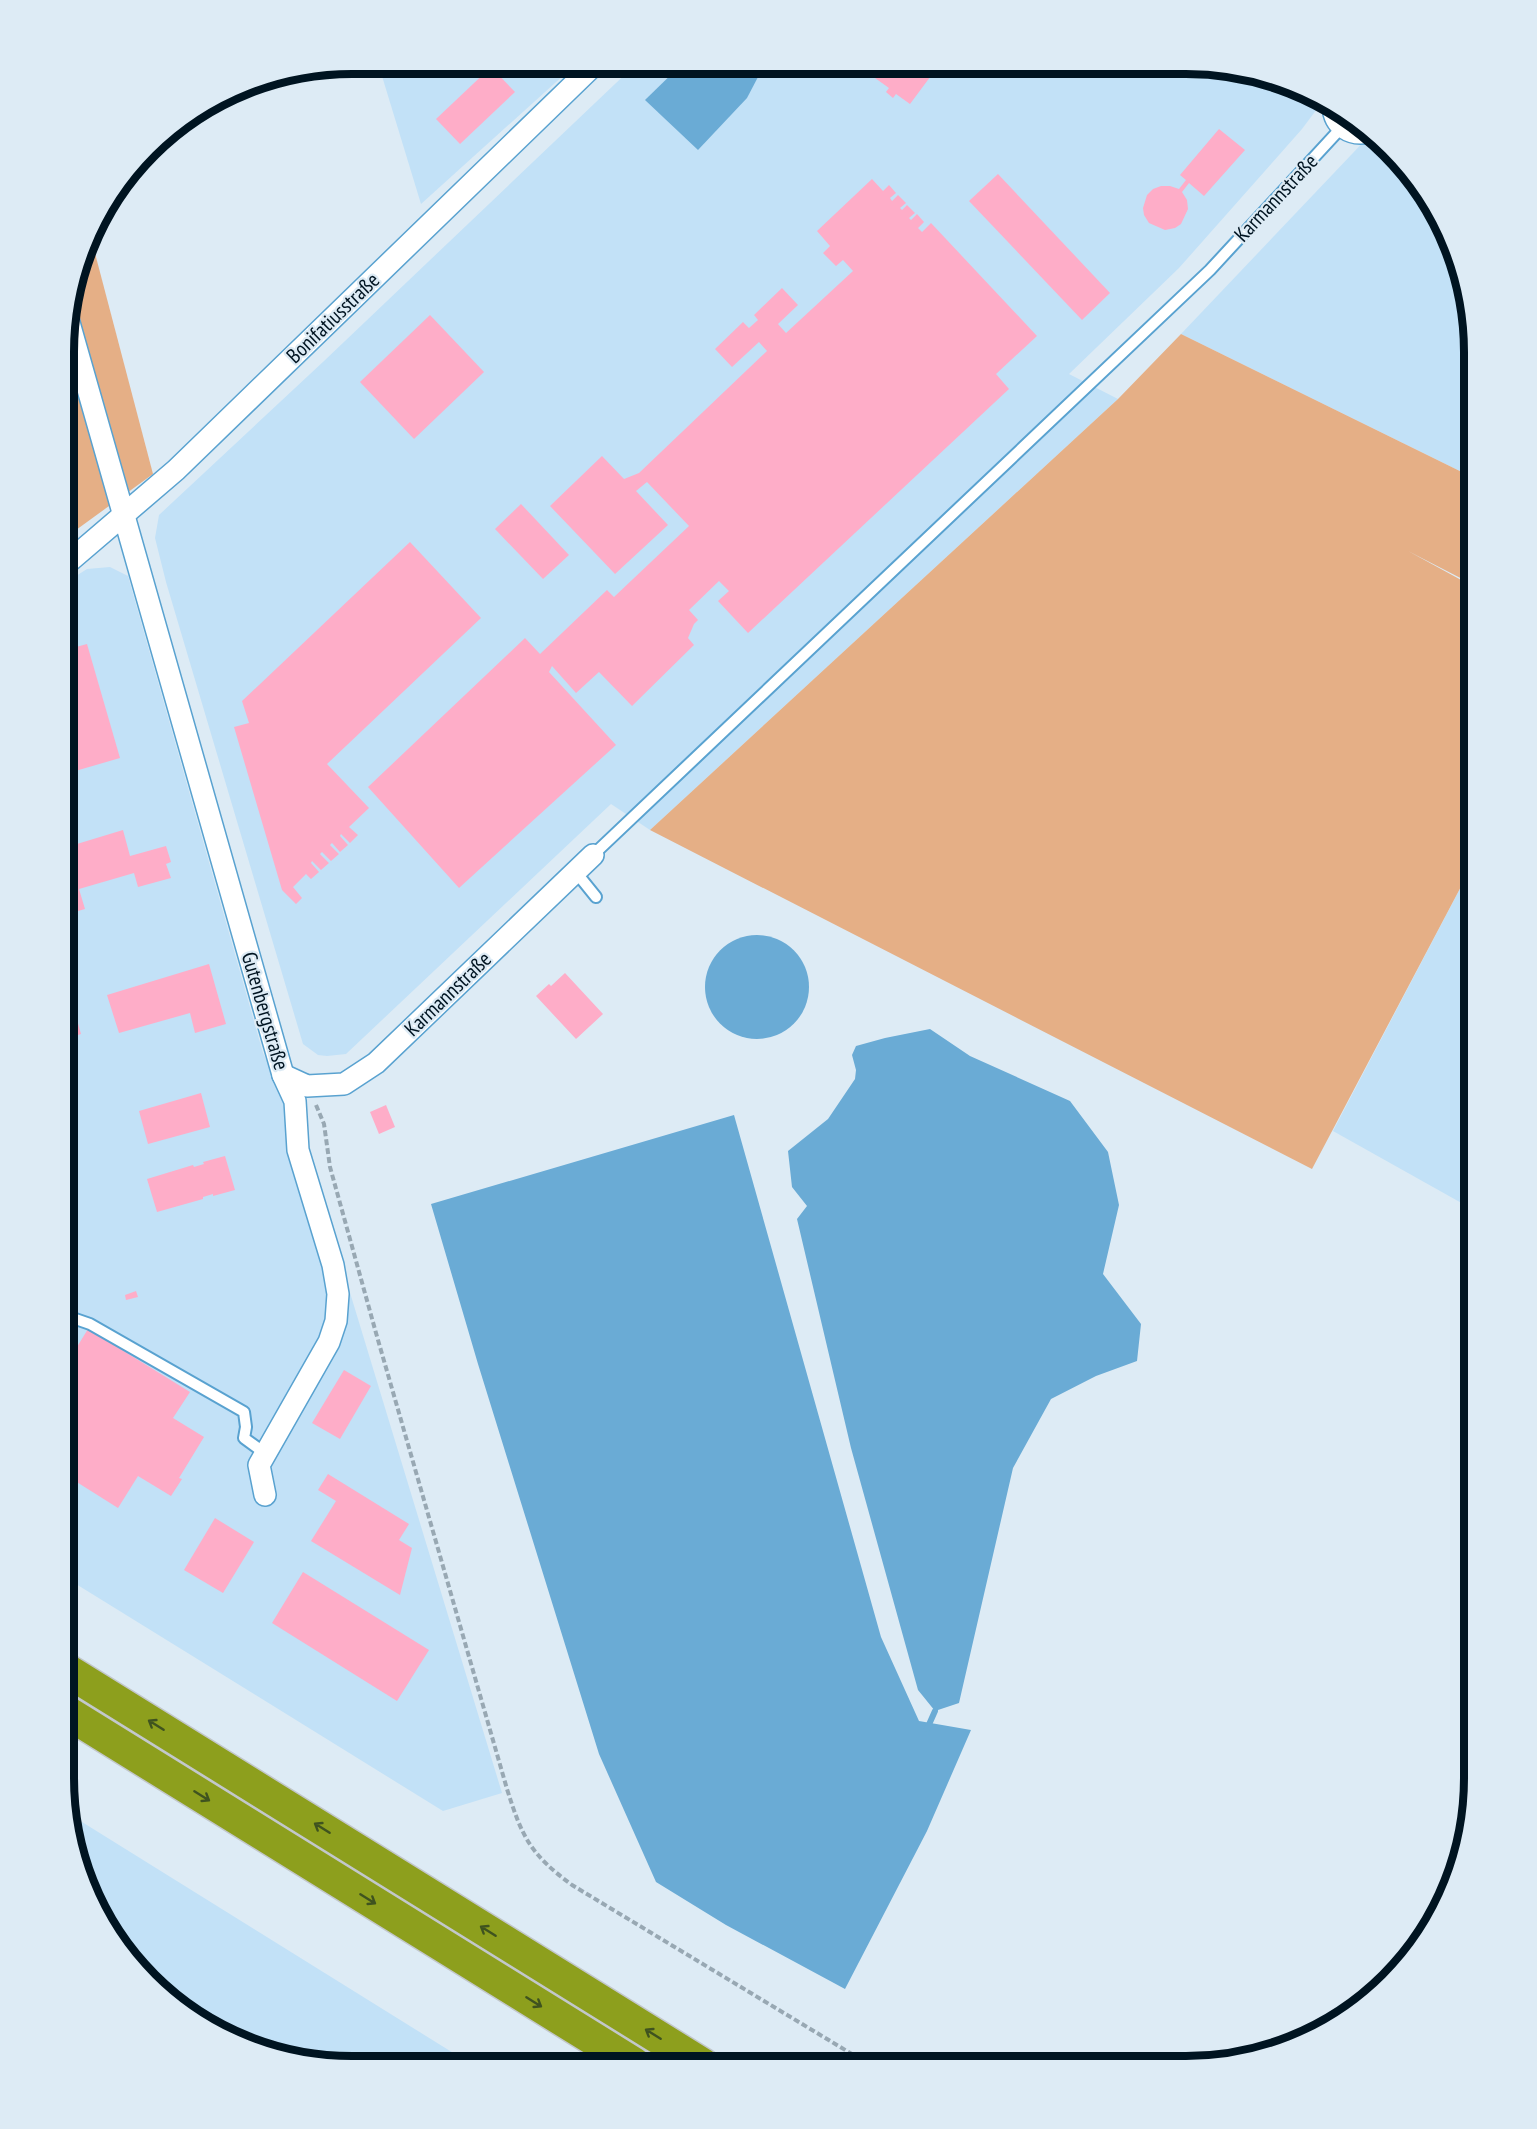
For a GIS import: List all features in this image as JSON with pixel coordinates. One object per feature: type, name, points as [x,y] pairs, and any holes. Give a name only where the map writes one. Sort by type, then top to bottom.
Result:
[{"type":"highway","points":[[74,1675],[688,2056]]},
{"type":"highway","points":[[74,1717],[621,2056]]},
{"type":"street","name":"Bonifatiusstraße","points":[[74,558],[176,470],[585,74]]},
{"type":"street","points":[[1335,117],[1342,127],[1359,134]]},
{"type":"street","name":"Gutenbergstraße","points":[[74,340],[283,1075],[295,1101],[298,1149],[333,1264],[338,1294],[336,1321],[329,1342],[259,1465],[265,1495]]},
{"type":"street","name":"Karmannstraße","points":[[283,1075],[307,1086],[344,1084],[376,1063],[593,855]]},
{"type":"lane","name":"Karmannstraße","points":[[593,855],[1210,270],[1342,127]]},
{"type":"lane","points":[[575,871],[596,897]]},
{"type":"lane","points":[[74,1318],[90,1324],[244,1412],[246,1427],[244,1438],[266,1454]]},
{"type":"path","points":[[307,1086],[324,1124],[330,1167],[379,1344],[507,1788],[516,1817],[529,1845],[548,1868],[572,1885],[855,2056]]},
{"type":"shaded area","points":[[381,74],[565,74],[421,204]]},
{"type":"shaded area","points":[[625,74],[1204,74],[1240,79],[1275,88],[1318,107],[1302,129],[1179,268],[1069,374],[1118,399],[650,830],[611,804],[346,1054],[327,1056],[318,1055],[303,1044],[155,538],[159,515]]},
{"type":"shaded area","points":[[1366,139],[1395,168],[1417,197],[1435,229],[1449,262],[1458,297],[1463,333],[1464,473],[1181,334]]},
{"type":"shaded area","points":[[94,248],[153,474],[74,531],[74,333],[79,297]]},
{"type":"shaded area","points":[[1181,334],[1464,473],[1464,580],[1408,551],[1464,582],[1464,881],[1312,1169],[650,830],[1118,399]]},
{"type":"shaded area","points":[[110,567],[128,576],[263,1053],[288,1105],[341,1263],[502,1793],[443,1811],[74,1583],[74,577],[87,569]]},
{"type":"shaded area","points":[[1464,881],[1464,1204],[1333,1131]]},
{"type":"shaded area","points":[[77,1819],[458,2056],[352,2056],[297,2050],[262,2041],[229,2027],[197,2009],[168,1987],[142,1961],[120,1932],[102,1900],[88,1867]]},
{"type":"water","points":[[672,74],[756,74],[758,77],[747,98],[698,150],[645,100]]},
{"type":"water","points":[[757,935],[777,939],[794,950],[805,967],[809,987],[805,1007],[794,1024],[777,1035],[757,1039],[737,1035],[720,1024],[709,1007],[705,987],[709,967],[720,950],[737,939]]},
{"type":"water","points":[[930,1029],[970,1056],[1070,1101],[1108,1152],[1119,1205],[1103,1274],[1141,1324],[1137,1361],[1096,1376],[1051,1399],[1013,1468],[959,1703],[935,1711],[918,1690],[851,1448],[797,1219],[807,1206],[792,1187],[788,1151],[828,1119],[855,1079],[856,1070],[852,1055],[856,1046]]},
{"type":"water","points":[[734,1115],[881,1637],[919,1721],[971,1730],[927,1831],[845,1989],[726,1925],[656,1882],[599,1754],[431,1204]]},
{"type":"building","points":[[484,74],[498,74],[515,92],[460,144],[436,119]]},
{"type":"building","points":[[878,74],[932,74],[910,104],[896,94],[893,98],[886,92],[889,88],[875,78]]},
{"type":"building","points":[[1219,129],[1245,150],[1204,196],[1189,183],[1182,192],[1187,200],[1188,209],[1181,224],[1165,230],[1149,223],[1143,208],[1147,195],[1153,189],[1161,186],[1179,189],[1186,180],[1180,175]]},
{"type":"building","points":[[998,174],[1110,293],[1082,320],[969,201]]},
{"type":"building","points":[[872,179],[883,191],[889,185],[896,193],[890,198],[892,201],[898,195],[906,203],[900,208],[902,210],[907,205],[915,213],[909,218],[911,220],[917,214],[924,222],[918,228],[922,232],[931,223],[1037,336],[996,374],[1009,389],[748,633],[718,601],[729,591],[719,581],[689,610],[698,620],[688,638],[694,645],[632,706],[599,672],[576,693],[552,666],[549,672],[616,745],[459,888],[368,787],[525,638],[540,654],[607,590],[614,597],[689,526],[647,482],[636,491],[668,525],[615,574],[550,506],[602,456],[624,479],[639,473],[767,351],[759,342],[732,367],[715,349],[743,322],[749,328],[758,320],[754,315],[782,288],[798,305],[778,324],[786,333],[853,271],[843,260],[836,266],[823,253],[830,246],[817,231]]},
{"type":"building","points":[[430,315],[484,372],[414,439],[360,382]]},
{"type":"building","points":[[521,504],[569,555],[543,579],[495,529]]},
{"type":"building","points":[[410,542],[481,618],[327,764],[369,808],[349,827],[358,835],[350,843],[341,834],[340,836],[348,845],[340,852],[332,843],[330,845],[339,854],[331,861],[322,852],[320,854],[329,863],[321,870],[312,861],[311,863],[319,872],[311,879],[306,874],[293,887],[302,898],[296,904],[282,890],[234,727],[249,723],[242,701]]},
{"type":"building","points":[[87,644],[120,758],[74,771],[74,648]]},
{"type":"building","points":[[123,830],[130,856],[166,846],[171,862],[166,864],[171,878],[138,887],[134,873],[79,889],[85,909],[74,912],[74,845]]},
{"type":"building","points":[[209,964],[226,1024],[195,1033],[190,1013],[119,1033],[107,995]]},
{"type":"building","points":[[565,973],[603,1014],[576,1039],[536,996]]},
{"type":"building","points":[[74,1009],[81,1034],[74,1036]]},
{"type":"building","points":[[201,1093],[210,1127],[148,1144],[139,1111]]},
{"type":"building","points":[[386,1105],[395,1127],[379,1134],[370,1112]]},
{"type":"building","points":[[74,1142],[77,1152],[77,1166],[74,1172]]},
{"type":"building","points":[[225,1156],[235,1190],[213,1196],[213,1194],[157,1212],[147,1179]]},
{"type":"building","points":[[136,1291],[138,1297],[126,1300],[125,1295]]},
{"type":"building","points":[[88,1329],[190,1392],[173,1418],[204,1437],[179,1478],[182,1479],[171,1496],[138,1476],[118,1508],[74,1480],[74,1352]]},
{"type":"building","points":[[344,1370],[371,1386],[340,1439],[312,1423]]},
{"type":"building","points":[[328,1474],[409,1524],[399,1540],[412,1548],[400,1595],[311,1541],[336,1501],[318,1490]]},
{"type":"building","points":[[215,1518],[254,1542],[223,1593],[184,1570]]},
{"type":"building","points":[[303,1572],[429,1650],[397,1701],[272,1623]]},
{"type":"waterway","points":[[927,1729],[935,1711]]}]
